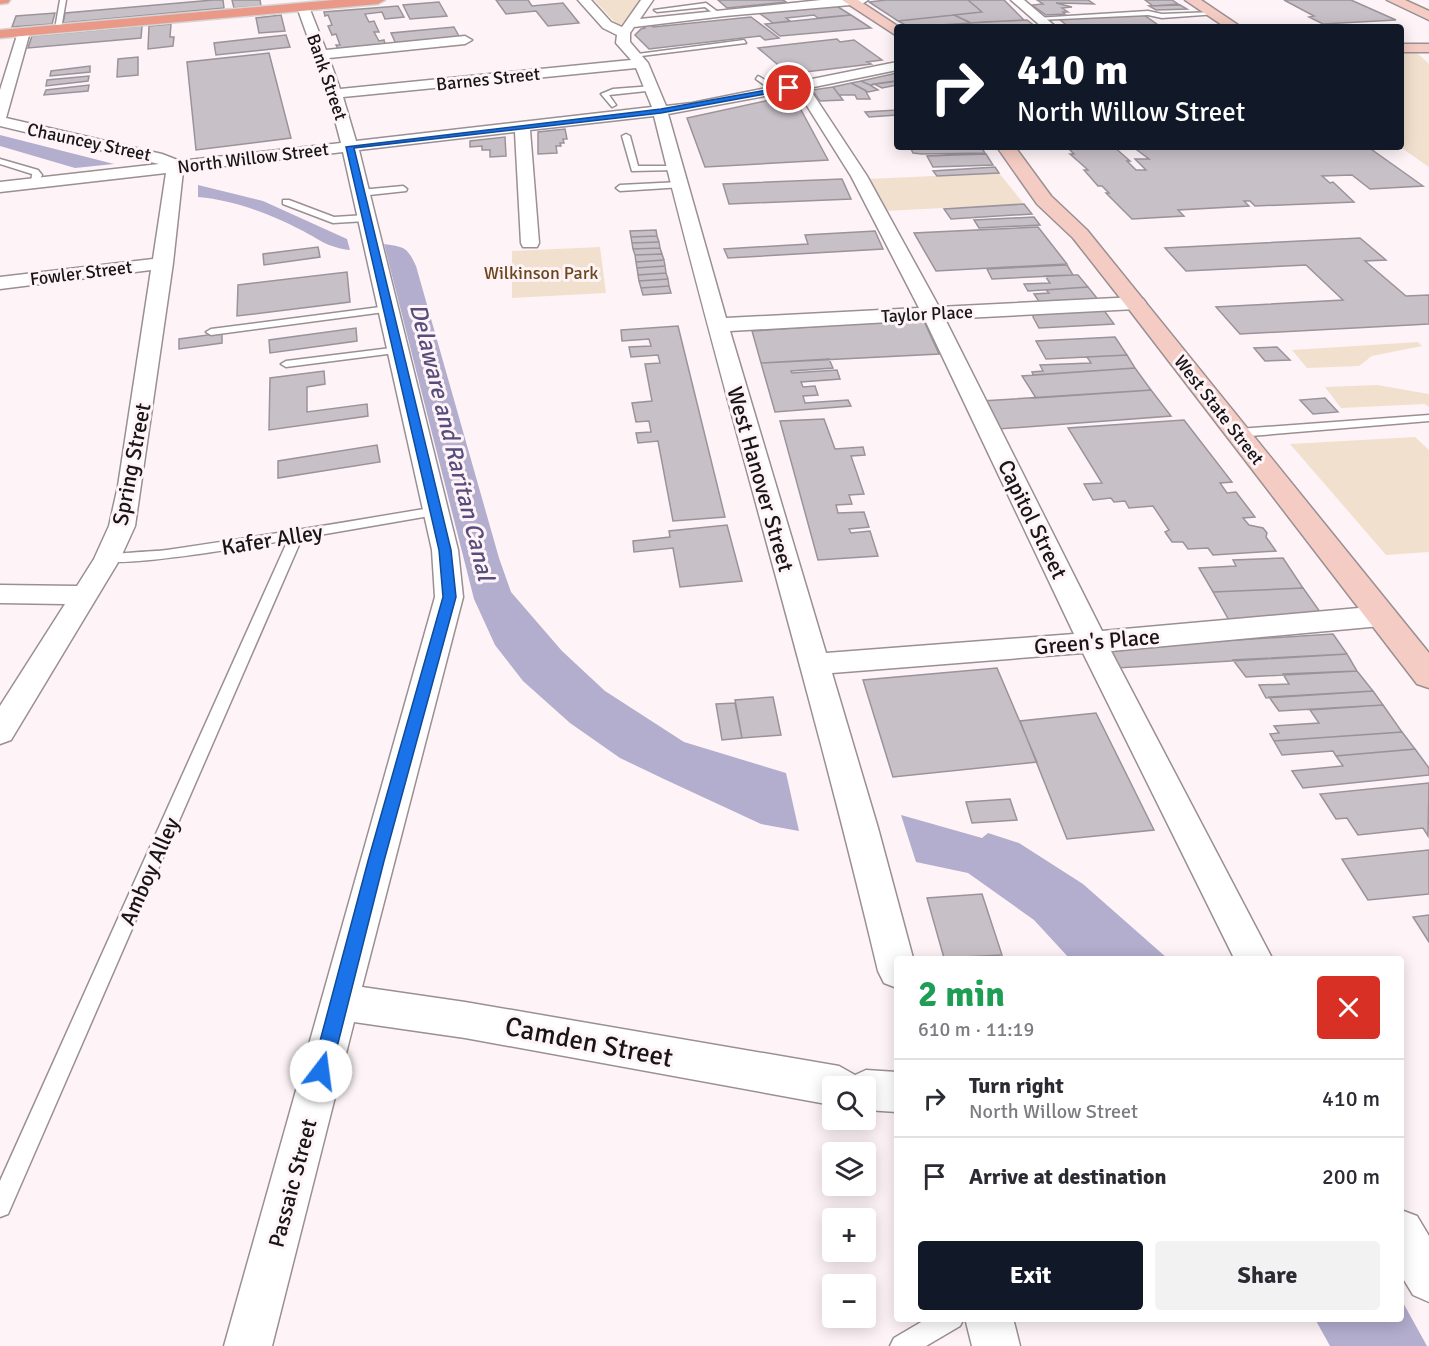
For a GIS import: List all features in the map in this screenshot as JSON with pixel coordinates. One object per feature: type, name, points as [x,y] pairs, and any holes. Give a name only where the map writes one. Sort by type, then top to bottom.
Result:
[{"type":"main road","points":[[0,34],[302,3],[378,0]]},
{"type":"street","points":[[584,0],[607,25],[628,29],[711,9],[862,0]]},
{"type":"street","points":[[628,29],[647,0]]},
{"type":"street","points":[[849,0],[894,30]]},
{"type":"street","points":[[1017,0],[1046,24]]},
{"type":"street","points":[[1192,0],[1229,24]]},
{"type":"street","points":[[1394,0],[1429,16]]},
{"type":"street","name":"Bank Street","points":[[302,3],[335,94],[350,147]]},
{"type":"street","name":"West Hanover Street","points":[[628,29],[623,43],[637,59],[653,88],[661,111],[718,325],[865,843],[894,959]]},
{"type":"street","name":"Chauncey Street","points":[[0,115],[24,32]]},
{"type":"street","points":[[320,55],[465,40]]},
{"type":"street","points":[[1404,48],[1429,48]]},
{"type":"street","name":"Barnes Street","points":[[335,94],[637,59]]},
{"type":"street","name":"North Willow Street","points":[[0,187],[661,111],[781,90],[894,67]]},
{"type":"street","name":"Capitol Street","points":[[781,90],[859,176],[932,313],[1143,746],[1252,956]]},
{"type":"street","name":"Chauncey Street","points":[[0,121],[156,157],[173,163],[175,167]]},
{"type":"street","points":[[522,126],[530,243]]},
{"type":"street","name":"Passaic Street","points":[[249,1346],[449,597],[445,550],[350,147]]},
{"type":"street","name":"West State Street","points":[[1008,150],[1044,200],[1080,234],[1136,303],[1429,676]]},
{"type":"street","name":"Spring Street","points":[[0,732],[107,560],[122,526],[127,506],[163,263],[175,167]]},
{"type":"street","name":"Fowler Street","points":[[0,283],[163,263]]},
{"type":"street","name":"Taylor Place","points":[[718,325],[1136,303]]},
{"type":"street","points":[[0,594],[84,595]]},
{"type":"street","name":"Green's Place","points":[[813,664],[1381,616]]},
{"type":"street","name":"Camden Street","points":[[340,1002],[453,1017],[729,1069],[822,1083]]},
{"type":"street","points":[[876,1091],[894,1092]]},
{"type":"street","points":[[1404,1237],[1429,1280]]},
{"type":"street","points":[[990,1322],[996,1346]]},
{"type":"lane","points":[[58,28],[63,0]]},
{"type":"lane","points":[[699,0],[711,9]]},
{"type":"lane","points":[[657,10],[711,9]]},
{"type":"lane","points":[[1039,18],[1148,13],[1162,16],[1214,14]]},
{"type":"lane","points":[[637,59],[744,42]]},
{"type":"lane","points":[[759,78],[781,90]]},
{"type":"lane","points":[[749,80],[781,90]]},
{"type":"lane","points":[[612,105],[605,94],[613,91],[653,88]]},
{"type":"lane","points":[[626,136],[634,169],[677,177]]},
{"type":"lane","points":[[0,161],[35,172],[38,175],[34,183]]},
{"type":"lane","points":[[620,189],[677,177]]},
{"type":"lane","points":[[286,202],[333,220],[403,189]]},
{"type":"lane","points":[[211,332],[388,309]]},
{"type":"lane","points":[[286,364],[399,350]]},
{"type":"lane","points":[[1238,433],[1429,418]]},
{"type":"lane","name":"Kafer Alley","points":[[107,560],[146,558],[436,511]]},
{"type":"lane","name":"Amboy Alley","points":[[0,1206],[297,535]]},
{"type":"lane","points":[[902,1346],[945,1322]]},
{"type":"green space","points":[[594,0],[640,0],[621,29]]},
{"type":"green space","points":[[1404,51],[1415,51],[1429,64],[1429,167],[1404,150]]},
{"type":"green space","points":[[999,173],[1024,204],[884,211],[867,179]]},
{"type":"green space","name":"Wilkinson Park","points":[[600,247],[606,293],[512,298],[512,251]]},
{"type":"green space","points":[[1418,342],[1422,346],[1372,356],[1359,366],[1307,368],[1292,350]]},
{"type":"green space","points":[[1377,385],[1429,394],[1429,407],[1425,404],[1341,408],[1325,387]]},
{"type":"green space","points":[[1415,437],[1429,450],[1429,552],[1386,555],[1290,444]]},
{"type":"water","points":[[0,135],[114,164],[75,168],[0,146]]},
{"type":"water","points":[[198,185],[263,201],[347,239],[350,250],[328,245],[287,223],[250,208],[198,197]]},
{"type":"water","name":"Delaware and Raritan Canal","points":[[384,244],[404,249],[416,266],[499,558],[511,592],[562,651],[605,691],[684,742],[786,773],[799,831],[761,824],[620,758],[570,723],[523,681],[495,645],[474,599]]},
{"type":"water","points":[[901,815],[982,838],[988,833],[1019,843],[1083,884],[1165,956],[1067,956],[1034,920],[968,873],[916,862]]},
{"type":"water","points":[[1404,1304],[1427,1346],[1330,1346],[1317,1322],[1404,1322]]},
{"type":"building","points":[[223,0],[224,8],[63,23],[65,13]]},
{"type":"building","points":[[232,0],[260,0],[261,6],[234,8]]},
{"type":"building","points":[[496,0],[528,0],[532,6],[563,3],[579,23],[548,26],[536,11],[506,14]]},
{"type":"building","points":[[718,0],[783,0],[786,2],[727,8]]},
{"type":"building","points":[[968,0],[982,12],[898,21],[869,2]]},
{"type":"building","points":[[968,0],[1004,0],[1024,20],[971,23],[954,15],[982,12]]},
{"type":"building","points":[[1037,0],[1088,0],[1094,4],[1056,3],[1072,7],[1062,8],[1068,12],[1063,12],[1065,14],[1046,15],[1032,5],[1043,4]]},
{"type":"building","points":[[1145,0],[1172,0],[1178,4],[1153,6]]},
{"type":"building","points":[[1284,0],[1351,0],[1396,20],[1323,24],[1309,17],[1314,16]]},
{"type":"building","points":[[439,2],[447,16],[410,19],[403,5]]},
{"type":"building","points":[[835,5],[851,15],[818,18],[814,15],[786,18],[790,21],[773,23],[759,13]]},
{"type":"building","points":[[1180,5],[1187,9],[1156,10],[1149,6]]},
{"type":"building","points":[[398,6],[404,17],[385,19],[382,12],[365,14],[369,22],[374,21],[379,32],[374,32],[379,41],[384,40],[385,44],[338,49],[336,45],[340,45],[336,34],[332,35],[328,26],[332,25],[328,15],[325,16],[324,12]]},
{"type":"building","points":[[55,13],[52,24],[12,27],[16,16]]},
{"type":"building","points":[[281,15],[285,31],[259,33],[256,18]]},
{"type":"building","points":[[851,15],[871,28],[780,36],[765,24]]},
{"type":"building","points":[[954,15],[971,23],[904,24],[898,21]]},
{"type":"building","points":[[1144,15],[1157,24],[1065,24],[1059,19]]},
{"type":"building","points":[[751,17],[779,38],[765,40],[760,36],[649,49],[635,35],[645,28],[642,26],[651,25],[653,27]]},
{"type":"building","points":[[1027,20],[1032,24],[961,24]]},
{"type":"building","points":[[171,24],[170,37],[174,37],[173,46],[148,49],[149,26]]},
{"type":"building","points":[[142,26],[141,38],[28,48],[32,36]]},
{"type":"building","points":[[454,27],[460,38],[396,44],[391,33]]},
{"type":"building","points":[[286,35],[290,47],[216,55],[214,43]]},
{"type":"building","points":[[837,39],[840,42],[854,40],[882,60],[867,62],[871,64],[789,74],[758,48]]},
{"type":"building","points":[[269,53],[291,138],[196,150],[187,62]]},
{"type":"building","points":[[138,57],[138,75],[117,77],[118,59]]},
{"type":"building","points":[[90,66],[90,72],[50,76],[51,71]]},
{"type":"building","points":[[894,74],[894,81],[870,85],[861,81]]},
{"type":"building","points":[[89,76],[88,81],[46,86],[47,80]]},
{"type":"building","points":[[861,81],[878,90],[868,92],[851,83]]},
{"type":"building","points":[[894,81],[894,86],[882,88],[874,84]]},
{"type":"building","points":[[851,83],[865,90],[870,99],[857,99],[855,95],[839,95],[833,87]]},
{"type":"building","points":[[89,85],[88,91],[44,95],[46,90]]},
{"type":"building","points":[[833,87],[843,100],[820,101],[812,90]]},
{"type":"building","points":[[793,95],[828,160],[705,167],[687,118]]},
{"type":"building","points":[[894,110],[894,115],[869,117],[865,112]]},
{"type":"building","points":[[565,129],[567,139],[563,139],[564,143],[560,143],[561,146],[556,146],[557,153],[538,154],[538,132]]},
{"type":"building","points":[[505,137],[506,156],[490,157],[490,150],[482,150],[482,146],[470,147],[470,141]]},
{"type":"building","points":[[912,150],[983,150],[985,153],[922,154],[913,153]]},
{"type":"building","points":[[1070,150],[1117,150],[1136,170],[1146,170],[1135,159],[1149,159],[1137,150],[1372,150],[1423,186],[1370,189],[1352,175],[1322,176],[1330,183],[1333,182],[1354,202],[1255,206],[1250,201],[1244,201],[1249,206],[1178,210],[1184,216],[1132,219],[1084,170],[1088,170],[1070,154],[1074,154]]},
{"type":"building","points":[[986,154],[993,165],[933,167],[927,156]]},
{"type":"building","points":[[995,167],[999,173],[937,176],[933,171]]},
{"type":"building","points":[[842,179],[851,199],[729,204],[723,184]]},
{"type":"building","points":[[1024,204],[1032,214],[951,219],[944,209]]},
{"type":"building","points":[[1034,217],[1040,225],[979,228],[974,220]]},
{"type":"building","points":[[1038,227],[1067,264],[936,271],[914,233]]},
{"type":"building","points":[[656,230],[657,236],[631,237],[630,231]]},
{"type":"building","points":[[875,231],[883,249],[728,258],[724,249],[808,244],[805,235]]},
{"type":"building","points":[[657,236],[659,242],[632,243],[631,237]]},
{"type":"building","points":[[1360,238],[1386,260],[1365,261],[1406,296],[1429,295],[1429,324],[1240,334],[1216,307],[1343,300],[1306,265],[1186,271],[1165,248]]},
{"type":"building","points":[[659,242],[660,248],[633,249],[632,243]]},
{"type":"building","points":[[318,247],[320,257],[264,265],[263,254]]},
{"type":"building","points":[[660,248],[662,254],[635,255],[633,249]]},
{"type":"building","points":[[662,254],[664,260],[636,262],[635,255]]},
{"type":"building","points":[[664,260],[665,266],[637,268],[636,262]]},
{"type":"building","points":[[1067,265],[1073,275],[992,279],[987,269]]},
{"type":"building","points":[[665,266],[666,273],[638,275],[637,268]]},
{"type":"building","points":[[347,272],[350,302],[237,316],[238,285]]},
{"type":"building","points":[[666,273],[668,279],[639,281],[638,275]]},
{"type":"building","points":[[1078,275],[1088,287],[1028,291],[1024,284],[1050,283],[1045,276]]},
{"type":"building","points":[[668,279],[669,286],[641,288],[639,281]]},
{"type":"building","points":[[669,286],[671,293],[643,295],[641,288]]},
{"type":"building","points":[[1088,287],[1100,302],[1040,303],[1034,294],[1049,293],[1046,290]]},
{"type":"building","points":[[1103,309],[1114,324],[1039,328],[1033,317],[1034,312]]},
{"type":"building","points":[[923,319],[939,354],[761,363],[752,331]]},
{"type":"building","points":[[678,326],[725,517],[673,521],[658,441],[638,443],[636,433],[651,432],[649,421],[636,422],[632,403],[652,401],[645,364],[660,363],[658,355],[631,357],[629,347],[651,346],[649,339],[622,341],[621,330]]},
{"type":"building","points":[[356,328],[357,341],[270,353],[269,340]]},
{"type":"building","points":[[222,333],[222,343],[179,349],[179,339]]},
{"type":"building","points":[[1115,337],[1127,355],[1046,359],[1036,341]]},
{"type":"building","points":[[1277,347],[1290,360],[1265,361],[1254,348]]},
{"type":"building","points":[[1127,355],[1135,368],[1033,375],[1032,372],[1043,371],[1040,365],[1091,363],[1087,357]]},
{"type":"building","points":[[829,359],[833,368],[791,371],[792,373],[837,370],[840,379],[801,382],[803,387],[815,386],[818,395],[803,396],[805,403],[848,400],[851,406],[775,412],[761,363]]},
{"type":"building","points":[[1135,368],[1151,390],[1036,398],[1022,376]]},
{"type":"building","points":[[324,371],[325,384],[307,387],[307,412],[367,404],[368,416],[269,430],[270,378]]},
{"type":"building","points":[[1151,390],[1171,416],[998,429],[982,401]]},
{"type":"building","points":[[1325,398],[1338,412],[1313,414],[1300,400]]},
{"type":"building","points":[[824,419],[835,449],[863,447],[865,455],[851,456],[864,494],[849,495],[852,504],[836,505],[838,513],[864,512],[869,527],[849,529],[851,533],[870,531],[878,556],[818,560],[780,421]]},
{"type":"building","points":[[1184,420],[1232,482],[1220,483],[1227,493],[1236,492],[1255,517],[1243,518],[1249,525],[1263,528],[1267,533],[1266,537],[1276,551],[1213,555],[1208,548],[1188,549],[1183,542],[1172,542],[1165,532],[1169,530],[1153,506],[1129,508],[1125,501],[1114,502],[1111,498],[1093,500],[1084,484],[1102,483],[1068,428]]},
{"type":"building","points":[[377,445],[380,462],[278,478],[278,461]]},
{"type":"building","points":[[727,525],[742,581],[680,587],[673,548],[634,552],[633,541],[670,537],[669,531]]},
{"type":"building","points":[[1283,558],[1303,588],[1213,592],[1199,568],[1236,566],[1233,560]]},
{"type":"building","points":[[1303,588],[1323,616],[1230,622],[1213,592]]},
{"type":"building","points":[[1333,634],[1347,654],[1117,668],[1107,648]]},
{"type":"building","points":[[1347,654],[1357,671],[1246,677],[1233,660]]},
{"type":"building","points":[[997,668],[1037,762],[893,777],[863,680]]},
{"type":"building","points":[[1357,671],[1373,691],[1266,698],[1259,685],[1289,684],[1283,674]]},
{"type":"building","points":[[1373,691],[1383,705],[1279,711],[1269,697]]},
{"type":"building","points":[[773,697],[781,735],[742,738],[735,700]]},
{"type":"building","points":[[735,703],[742,738],[722,740],[716,704]]},
{"type":"building","points":[[1383,705],[1402,732],[1274,741],[1270,734],[1279,733],[1274,726],[1319,723],[1310,710]]},
{"type":"building","points":[[1096,713],[1154,830],[1067,839],[1020,721]]},
{"type":"building","points":[[1402,732],[1415,749],[1336,756],[1333,751],[1282,755],[1274,741]]},
{"type":"building","points":[[1415,749],[1429,768],[1429,775],[1303,788],[1292,771],[1343,766],[1336,756]]},
{"type":"building","points":[[1429,783],[1428,836],[1423,828],[1358,835],[1347,818],[1336,819],[1320,794]]},
{"type":"building","points":[[1010,799],[1017,820],[972,823],[966,802]]},
{"type":"building","points":[[1429,850],[1429,894],[1368,900],[1342,859]]},
{"type":"building","points":[[982,894],[1002,955],[943,956],[927,898]]},
{"type":"building","points":[[1429,915],[1429,942],[1413,917]]},
{"type":"route","points":[[321,1071],[449,597],[445,550],[350,147],[707,105],[789,88]]}]
